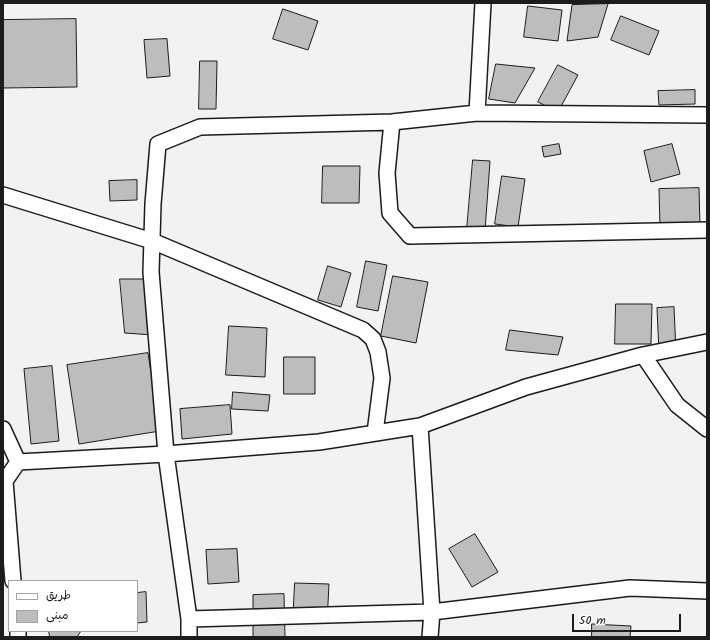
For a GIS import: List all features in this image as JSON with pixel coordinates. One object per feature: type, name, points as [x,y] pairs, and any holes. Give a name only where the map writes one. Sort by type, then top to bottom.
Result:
[{"type":"street","points":[[477,113],[483,3]]},
{"type":"street","points":[[189,637],[190,619],[166,454],[151,272],[158,144],[200,127],[392,122],[477,113],[707,115]]},
{"type":"street","points":[[392,122],[388,173],[390,213],[410,236],[707,230]]},
{"type":"street","points":[[3,195],[152,241],[363,330],[373,339],[378,352],[382,378],[375,433]]},
{"type":"street","points":[[18,462],[166,454],[319,442],[420,426],[526,387],[643,355],[707,342]]},
{"type":"street","points":[[643,355],[677,405],[707,429]]},
{"type":"street","points":[[420,426],[432,612],[430,637]]},
{"type":"street","points":[[3,429],[18,462]]},
{"type":"street","points":[[14,580],[4,481],[18,462]]},
{"type":"street","points":[[190,619],[432,612],[630,588],[707,591]]},
{"type":"building","points":[[608,4],[598,37],[567,41],[572,5]]},
{"type":"building","points":[[528,6],[562,10],[558,41],[524,37]]},
{"type":"building","points":[[283,9],[318,21],[308,50],[273,39]]},
{"type":"building","points":[[621,16],[659,31],[649,55],[611,40]]},
{"type":"building","points":[[76,19],[77,87],[3,88],[3,20]]},
{"type":"building","points":[[167,39],[170,76],[147,78],[144,40]]},
{"type":"building","points":[[200,61],[217,61],[216,109],[199,109]]},
{"type":"building","points":[[496,64],[535,68],[515,103],[489,99]]},
{"type":"building","points":[[558,65],[578,75],[558,112],[538,102]]},
{"type":"building","points":[[695,90],[695,104],[659,105],[658,91]]},
{"type":"building","points":[[559,144],[561,154],[544,157],[542,147]]},
{"type":"building","points":[[672,144],[680,174],[651,182],[644,151]]},
{"type":"building","points":[[473,160],[490,161],[485,231],[467,229]]},
{"type":"building","points":[[323,166],[360,166],[359,203],[322,203]]},
{"type":"building","points":[[502,176],[525,179],[518,227],[495,224]]},
{"type":"building","points":[[137,180],[137,200],[110,201],[109,181]]},
{"type":"building","points":[[699,188],[700,226],[660,227],[659,189]]},
{"type":"building","points":[[366,261],[387,265],[378,311],[357,307]]},
{"type":"building","points":[[328,266],[351,273],[341,307],[318,300]]},
{"type":"building","points":[[393,276],[428,282],[416,343],[381,336]]},
{"type":"building","points":[[120,279],[146,279],[153,335],[125,333]]},
{"type":"building","points":[[616,304],[652,304],[651,344],[615,344]]},
{"type":"building","points":[[674,307],[676,352],[659,353],[657,308]]},
{"type":"building","points":[[229,326],[267,328],[265,377],[226,375]]},
{"type":"building","points":[[510,330],[563,337],[558,355],[506,350]]},
{"type":"building","points":[[148,353],[160,431],[79,444],[67,365]]},
{"type":"building","points":[[284,357],[315,357],[315,394],[284,394]]},
{"type":"building","points":[[52,366],[59,441],[31,444],[24,369]]},
{"type":"building","points":[[233,392],[270,395],[268,411],[232,409]]},
{"type":"building","points":[[230,405],[232,434],[182,439],[180,409]]},
{"type":"building","points":[[475,534],[498,572],[472,587],[449,549]]},
{"type":"building","points":[[237,549],[239,582],[208,584],[206,550]]},
{"type":"building","points":[[295,583],[329,584],[327,623],[293,622]]},
{"type":"building","points":[[146,592],[147,622],[138,623],[138,593]]},
{"type":"building","points":[[284,594],[285,637],[253,637],[253,595]]},
{"type":"building","points":[[592,624],[631,626],[630,637],[592,637]]},
{"type":"building","points":[[49,632],[80,632],[77,637],[50,637]]}]
